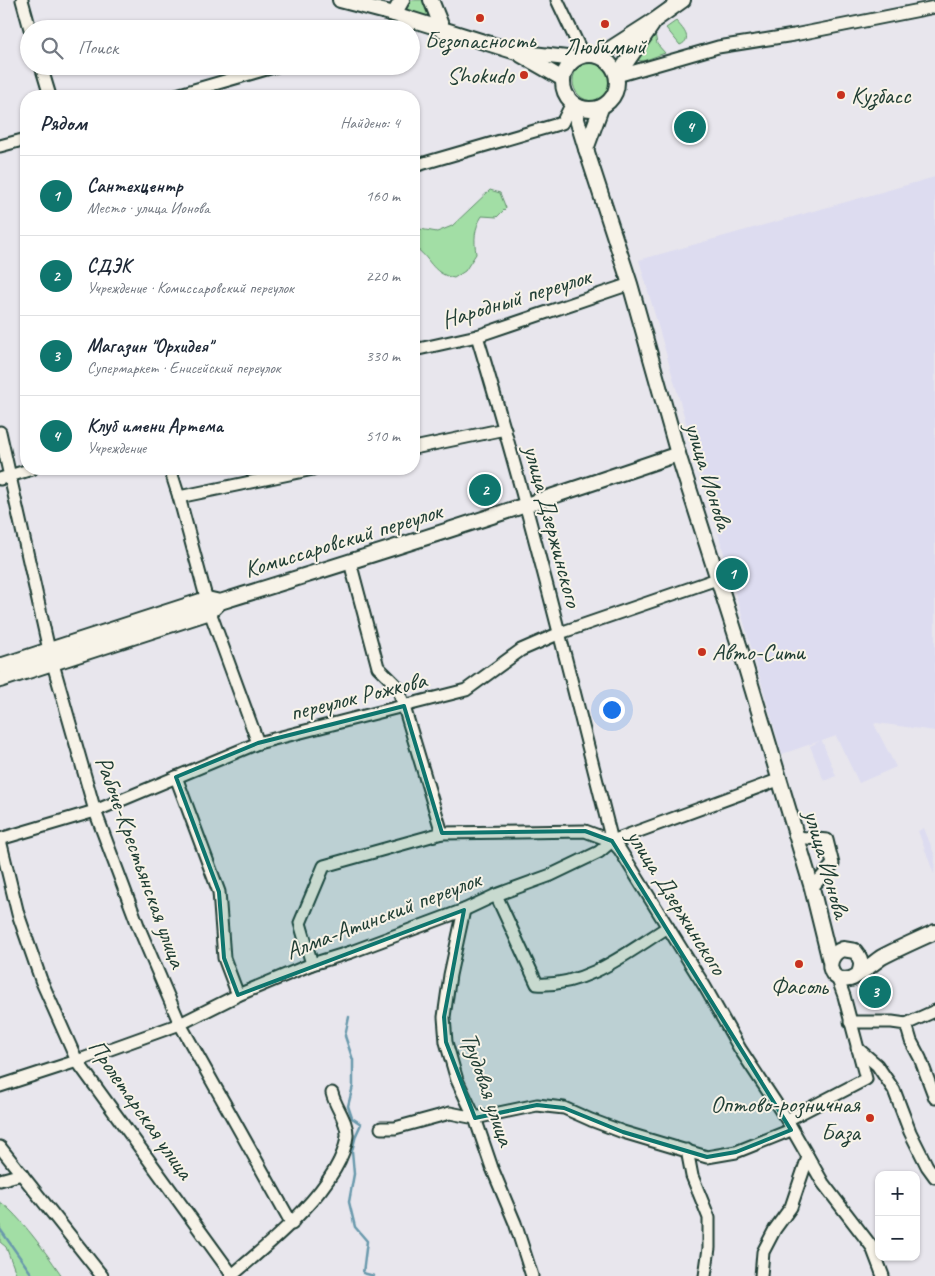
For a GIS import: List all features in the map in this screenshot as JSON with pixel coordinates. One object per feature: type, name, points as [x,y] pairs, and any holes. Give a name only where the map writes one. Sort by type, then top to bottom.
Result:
[{"type":"main road","points":[[340,0],[414,20]]},
{"type":"main road","points":[[394,14],[402,0]]},
{"type":"main road","points":[[431,0],[443,30]]},
{"type":"main road","points":[[516,52],[579,57],[598,56],[683,0]]},
{"type":"main road","points":[[617,76],[655,20]]},
{"type":"main road","points":[[420,22],[516,52],[563,78]]},
{"type":"main road","points":[[579,57],[565,70],[563,78],[565,94],[572,103],[590,110],[600,108],[609,102],[615,94],[618,85],[617,76],[610,64],[598,56]]},
{"type":"main road","name":"улица Ионова","points":[[572,103],[630,284],[678,454],[740,648],[778,780],[797,837],[830,961]]},
{"type":"main road","points":[[586,149],[600,108]]},
{"type":"main road","name":"Комиссаровский переулок","points":[[0,680],[51,657],[212,604],[526,506],[678,454]]},
{"type":"main road","name":"Комиссаровский переулок","points":[[0,666],[51,657]]},
{"type":"main road","points":[[818,911],[826,931],[839,944],[867,957],[882,958]]},
{"type":"main road","points":[[852,950],[837,951],[830,961],[832,973],[848,977],[935,932]]},
{"type":"main road","points":[[848,977],[861,962],[852,950]]},
{"type":"street","points":[[22,0],[28,20]]},
{"type":"street","points":[[557,0],[579,57]]},
{"type":"street","points":[[617,76],[718,47],[935,7]]},
{"type":"street","points":[[44,75],[48,90]]},
{"type":"street","points":[[217,90],[254,75]]},
{"type":"street","points":[[420,164],[562,123],[572,103]]},
{"type":"street","points":[[0,146],[20,141]]},
{"type":"street","name":"Народный переулок","points":[[420,349],[476,336],[630,284]]},
{"type":"street","name":"улица Дзержинского","points":[[476,336],[505,429],[526,506],[612,841],[620,850],[668,927],[740,1049],[789,1125],[823,1183],[872,1248],[883,1276]]},
{"type":"street","points":[[420,447],[505,429]]},
{"type":"street","name":"Рабоче-Крестьянская улица","points":[[0,432],[5,478],[51,657],[95,811],[139,928],[180,1024],[292,1224]]},
{"type":"street","points":[[5,478],[20,473]]},
{"type":"street","points":[[172,475],[258,743]]},
{"type":"street","points":[[179,497],[284,475]]},
{"type":"street","points":[[350,562],[378,666],[398,687],[442,833]]},
{"type":"street","name":"переулок Рожкова","points":[[0,840],[95,811],[258,743],[466,690],[521,650],[560,633],[718,579]]},
{"type":"street","points":[[176,777],[219,892],[224,958],[238,995]]},
{"type":"street","name":"Алма-Атинский переулок","points":[[0,1086],[180,1024],[238,995],[312,964],[351,952],[464,910],[496,895],[551,874],[599,852],[612,841],[778,780]]},
{"type":"street","points":[[312,964],[300,923],[324,866],[442,833],[585,831],[612,841]]},
{"type":"street","points":[[797,837],[828,840],[833,864],[812,888]]},
{"type":"street","name":"Пролетарская улица","points":[[0,840],[18,914],[31,952],[41,980],[77,1061],[232,1276]]},
{"type":"street","points":[[496,895],[537,984],[552,985],[572,981],[590,974],[668,927]]},
{"type":"street","name":"Трудовая улица","points":[[464,910],[450,975],[444,1017],[446,1042],[457,1080],[475,1118],[492,1168],[515,1223],[532,1276]]},
{"type":"street","points":[[381,1128],[395,1128],[450,1113],[475,1118],[537,1105],[564,1108],[624,1132],[707,1157],[736,1152],[789,1125],[866,1078],[844,996],[848,977]]},
{"type":"street","points":[[850,1022],[906,1024],[935,1011]]},
{"type":"street","points":[[906,1024],[911,1041],[930,1074],[935,1098]]},
{"type":"street","points":[[857,1048],[877,1065],[894,1090],[910,1132],[927,1166],[935,1177]]},
{"type":"street","points":[[232,1276],[292,1224],[334,1170],[347,1136],[346,1127],[336,1107],[332,1093]]},
{"type":"street","points":[[0,1147],[102,1276]]},
{"type":"street","points":[[686,1150],[692,1176],[709,1218],[709,1248],[706,1276]]},
{"type":"street","points":[[761,1276],[763,1252],[775,1229],[791,1206],[808,1157]]},
{"type":"street","points":[[0,1180],[22,1174]]},
{"type":"highlighted area","points":[[404,706],[442,833],[585,831],[612,841],[791,1130],[736,1152],[707,1157],[623,1132],[564,1108],[537,1105],[475,1118],[446,1042],[444,1017],[464,910],[238,995],[224,958],[219,892],[176,777],[258,743]]},
{"type":"shaded area","points":[[935,177],[935,731],[874,724],[896,767],[859,783],[836,736],[822,741],[836,776],[824,781],[810,746],[820,741],[782,754],[639,260]]},
{"type":"shaded area","points":[[924,828],[935,856],[934,874],[918,831]]},
{"type":"green space","points":[[406,0],[427,0],[432,19],[404,13]]},
{"type":"green space","points":[[676,21],[686,33],[686,40],[680,45],[666,28]]},
{"type":"green space","points":[[655,33],[657,44],[665,53],[643,61],[634,60]]},
{"type":"green space","points":[[593,61],[607,67],[613,81],[607,95],[593,101],[579,95],[573,81],[579,67]]},
{"type":"green space","points":[[490,190],[500,193],[506,208],[497,217],[482,216],[475,234],[476,254],[465,271],[454,278],[446,276],[435,269],[420,251],[420,229],[437,232],[452,226]]},
{"type":"green space","points":[[0,1202],[24,1225],[62,1276],[17,1276],[6,1247],[0,1242]]},
{"type":"waterway","points":[[349,1017],[345,1036],[353,1060],[353,1086],[348,1106],[352,1118],[361,1124],[352,1151],[354,1174],[349,1202],[355,1227],[367,1241],[363,1273],[374,1276]]},
{"type":"waterway","points":[[0,1229],[33,1276]]},
{"type":"place","name":"Безопасность","points":[[480,18]]},
{"type":"place","name":"Любимый","points":[[605,24]]},
{"type":"place","name":"Shokudo","points":[[524,75]]},
{"type":"place","name":"Кузбасс","points":[[841,95]]},
{"type":"place","name":"Клуб имени Артема","points":[[690,127]]},
{"type":"place","name":"СДЭК","points":[[485,490]]},
{"type":"place","name":"Сантехцентр","points":[[732,574]]},
{"type":"place","name":"Авто-Сити","points":[[702,652]]},
{"type":"place","name":"Фасоль","points":[[799,964]]},
{"type":"place","name":"Магазин \"Орхидея\"","points":[[875,992]]},
{"type":"place","name":"Оптово-розничная База","points":[[870,1118]]}]
